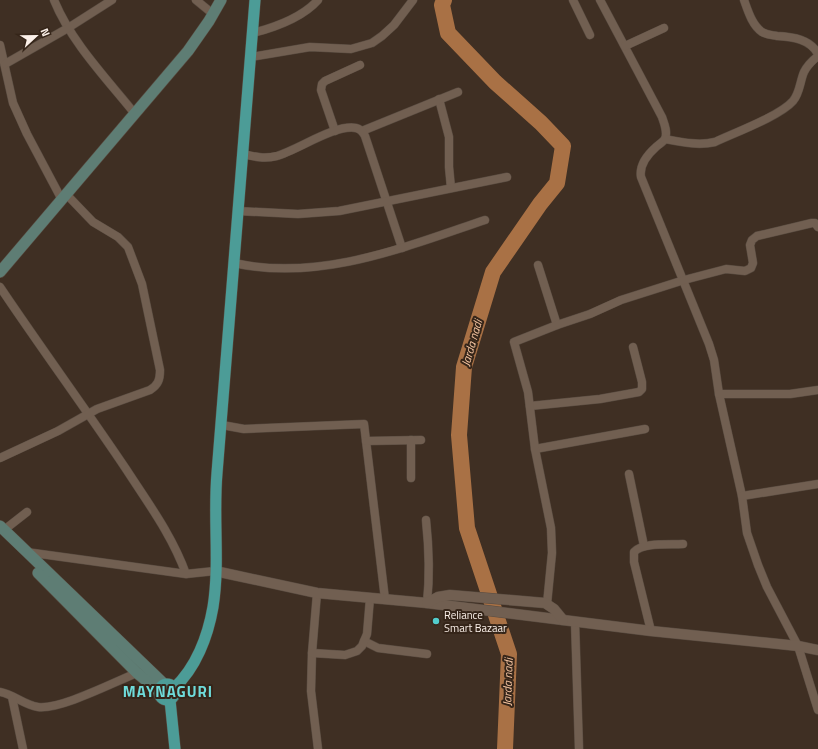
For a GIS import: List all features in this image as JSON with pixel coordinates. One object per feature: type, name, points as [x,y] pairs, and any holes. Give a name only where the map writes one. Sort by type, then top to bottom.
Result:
[{"type":"main road","points":[[0,272],[188,51],[221,0]]},
{"type":"main road","points":[[166,688],[183,680],[189,672],[203,643],[213,607],[216,487],[256,0]]},
{"type":"main road","points":[[1,530],[137,673],[166,688]]},
{"type":"main road","points":[[1,530],[26,552],[175,695],[170,700],[175,749]]},
{"type":"street","points":[[54,0],[68,28],[135,114]]},
{"type":"street","points":[[5,64],[68,28],[112,0]]},
{"type":"street","points":[[196,0],[213,14]]},
{"type":"street","points":[[253,34],[285,23],[302,13],[318,0]]},
{"type":"street","points":[[251,57],[310,47],[351,49],[372,43],[382,36],[394,24],[413,0]]},
{"type":"street","points":[[573,0],[590,35]]},
{"type":"street","points":[[600,0],[662,117],[666,133],[665,139],[653,150],[641,166],[640,171],[645,190],[684,280],[714,360],[719,394],[742,496],[747,534],[758,565],[775,604],[798,646],[818,710]]},
{"type":"street","points":[[665,139],[707,144],[715,142],[769,117],[783,109],[794,100],[804,72],[818,55],[810,44],[799,38],[768,35],[762,32],[754,23],[744,0]]},
{"type":"street","points":[[625,46],[664,28]]},
{"type":"street","points":[[0,46],[13,103],[28,134],[64,197],[93,222],[118,237],[128,247],[142,284],[160,370],[160,378],[155,386],[97,409],[0,458]]},
{"type":"street","points":[[336,131],[321,90],[322,84],[325,81],[360,65]]},
{"type":"street","points":[[362,131],[458,92]]},
{"type":"street","points":[[439,99],[449,137],[451,188]]},
{"type":"street","points":[[243,154],[265,158],[278,156],[336,131],[357,128],[362,131],[365,136],[402,248]]},
{"type":"street","points":[[238,211],[276,214],[317,213],[353,209],[507,177]]},
{"type":"street","points":[[234,263],[248,266],[288,269],[356,261],[402,248],[485,220]]},
{"type":"street","points":[[546,604],[552,553],[551,534],[535,449],[530,406],[524,376],[514,342],[590,314],[621,300],[684,280],[726,269],[745,271],[750,268],[753,263],[750,245],[752,240],[757,236],[812,223],[815,223],[818,227]]},
{"type":"street","points":[[538,265],[557,325]]},
{"type":"street","points":[[0,287],[89,414],[172,541],[186,574]]},
{"type":"street","points":[[530,406],[600,399],[639,392],[642,388],[642,382],[633,347]]},
{"type":"street","points":[[719,394],[790,394],[818,390]]},
{"type":"street","points":[[222,425],[244,429],[364,424],[385,599]]},
{"type":"street","points":[[535,449],[645,429]]},
{"type":"street","points":[[411,440],[411,478]]},
{"type":"street","points":[[366,441],[421,440]]},
{"type":"street","points":[[629,474],[644,546]]},
{"type":"street","points":[[742,496],[818,484]]},
{"type":"street","points":[[1,530],[27,512]]},
{"type":"street","points":[[426,520],[429,554],[427,603]]},
{"type":"street","points":[[651,631],[634,562],[634,552],[644,546],[683,544]]},
{"type":"street","points":[[26,552],[186,574],[215,571],[317,593],[427,603],[651,631],[798,646],[818,650]]},
{"type":"street","points":[[317,593],[312,653],[311,691],[318,749]]},
{"type":"street","points":[[427,603],[442,596],[457,595],[546,604],[557,612],[560,620]]},
{"type":"street","points":[[312,653],[345,655],[362,646],[367,634],[370,598]]},
{"type":"street","points":[[575,621],[579,749]]},
{"type":"street","points":[[364,641],[378,648],[427,654]]},
{"type":"street","points":[[0,692],[37,707],[49,707],[76,699],[137,673]]},
{"type":"street","points":[[12,697],[23,749]]},
{"type":"waterway","name":"Jarda nadi","points":[[444,0],[442,5],[448,33],[495,82],[541,123],[563,146],[557,183],[540,204],[493,272],[464,367],[459,435],[467,528],[509,654],[505,749]]},
{"type":"place","name":"Reliance Smart Bazaar","points":[[436,621]]},
{"type":"district","name":"MAYNAGURI","points":[[168,692]]}]
